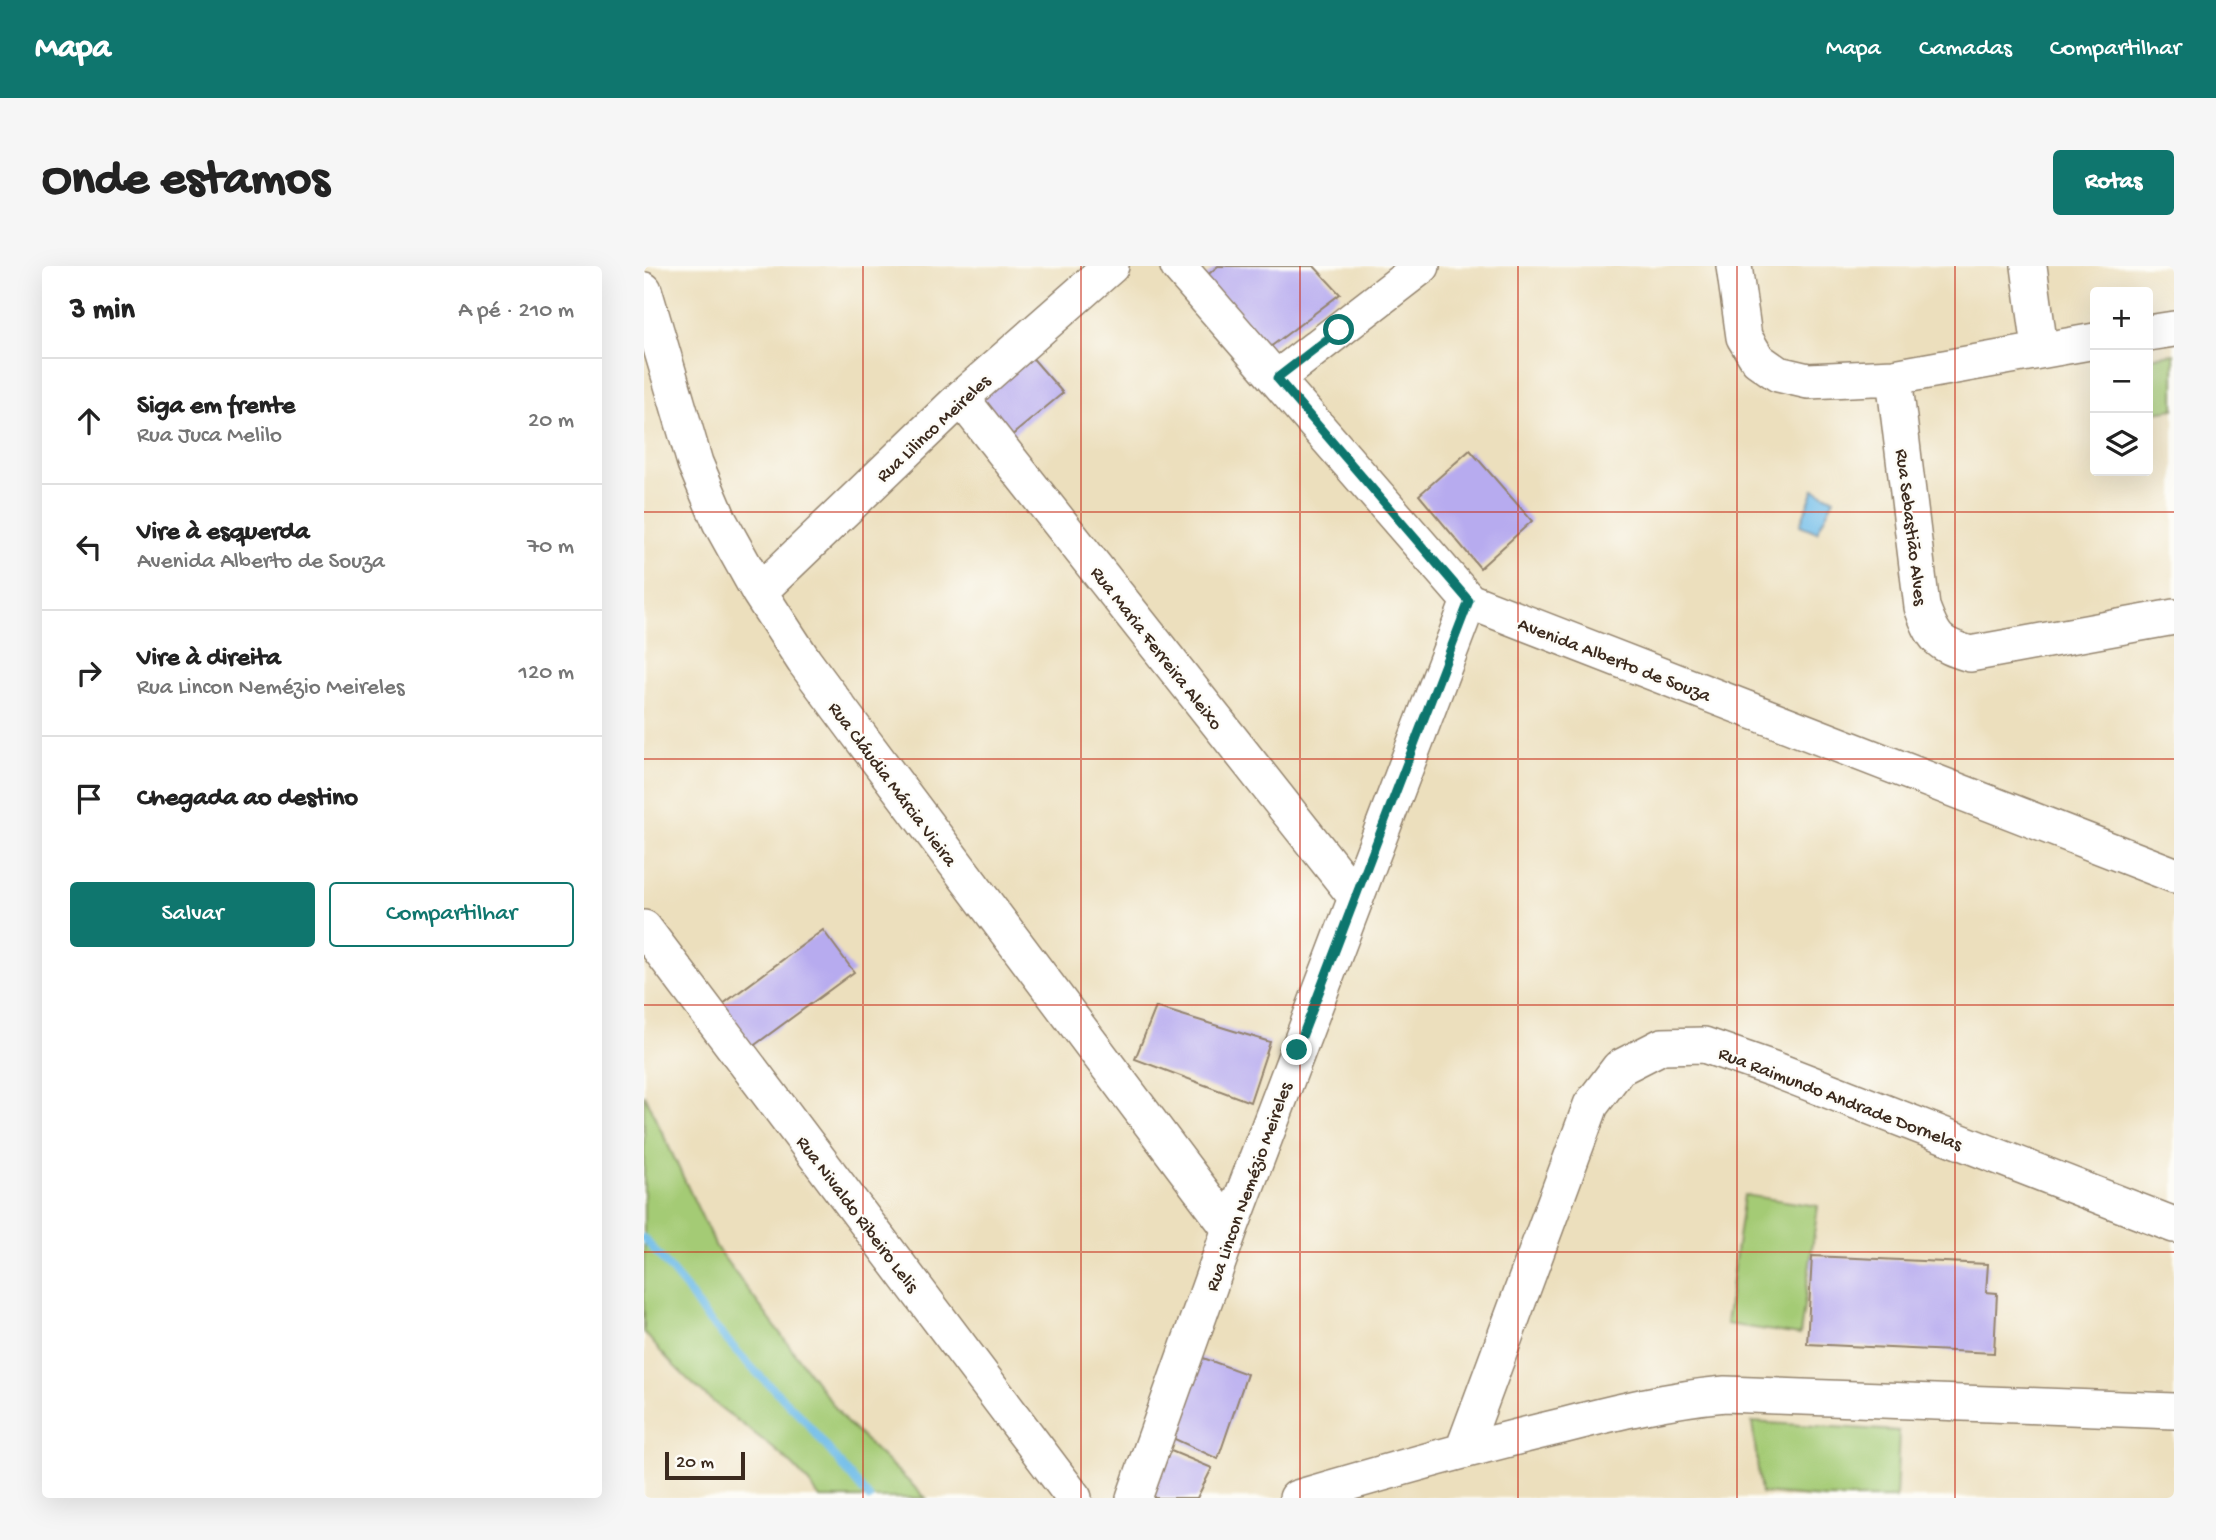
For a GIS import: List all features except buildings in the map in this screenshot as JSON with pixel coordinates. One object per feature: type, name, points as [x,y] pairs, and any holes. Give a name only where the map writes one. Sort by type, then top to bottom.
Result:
[{"type":"street","name":"Rua Lilinco Meireles","points":[[759,592],[961,398],[1111,266]]},
{"type":"street","name":"Avenida Alberto de Souza","points":[[1178,266],[1469,601],[2174,875]]},
{"type":"street","points":[[1277,378],[1422,266]]},
{"type":"street","points":[[1734,266],[1744,337],[1758,360],[1778,374],[1808,381],[1894,377],[2090,342]]},
{"type":"street","points":[[2029,266],[2040,349]]},
{"type":"street","name":"Rua Cláudia Márcia Vieira","points":[[644,290],[695,463],[720,522],[759,592],[804,661],[856,732],[1230,1229]]},
{"type":"street","points":[[2153,332],[2174,329]]},
{"type":"street","name":"Rua Sebastião Alves","points":[[1894,377],[1922,607],[1930,630],[1944,647],[1970,654],[2174,617]]},
{"type":"street","name":"Rua Maria Ferreira Aleixo","points":[[961,398],[1355,896]]},
{"type":"street","name":"Rua Lincon Nemézio Meireles","points":[[1134,1498],[1230,1229],[1469,601]]},
{"type":"street","name":"Rua Nivaldo Ribeiro Lelis","points":[[644,928],[1074,1498]]},
{"type":"street","name":"Rua Raimundo Andrade Dornelas","points":[[1463,1450],[1591,1105],[1619,1068],[1662,1046],[1704,1045],[2174,1225]]},
{"type":"street","points":[[1297,1498],[1463,1450],[1655,1403],[1725,1394],[2174,1411]]},
{"type":"green space","points":[[2174,354],[2174,409],[2153,412],[2153,356]]},
{"type":"green space","points":[[644,1094],[716,1247],[846,1422],[926,1498],[820,1498],[796,1469],[685,1377],[644,1332]]},
{"type":"green space","points":[[1744,1195],[1818,1206],[1800,1335],[1726,1324]]},
{"type":"green space","points":[[1752,1422],[1899,1431],[1896,1498],[1825,1498],[1761,1493]]},
{"type":"water","points":[[1814,489],[1834,499],[1817,532],[1800,525]]},
{"type":"waterway","points":[[644,1238],[686,1288],[704,1315],[800,1415],[869,1498]]},
{"type":"route","points":[[1297,1050],[1469,601],[1277,378],[1339,330]]}]
